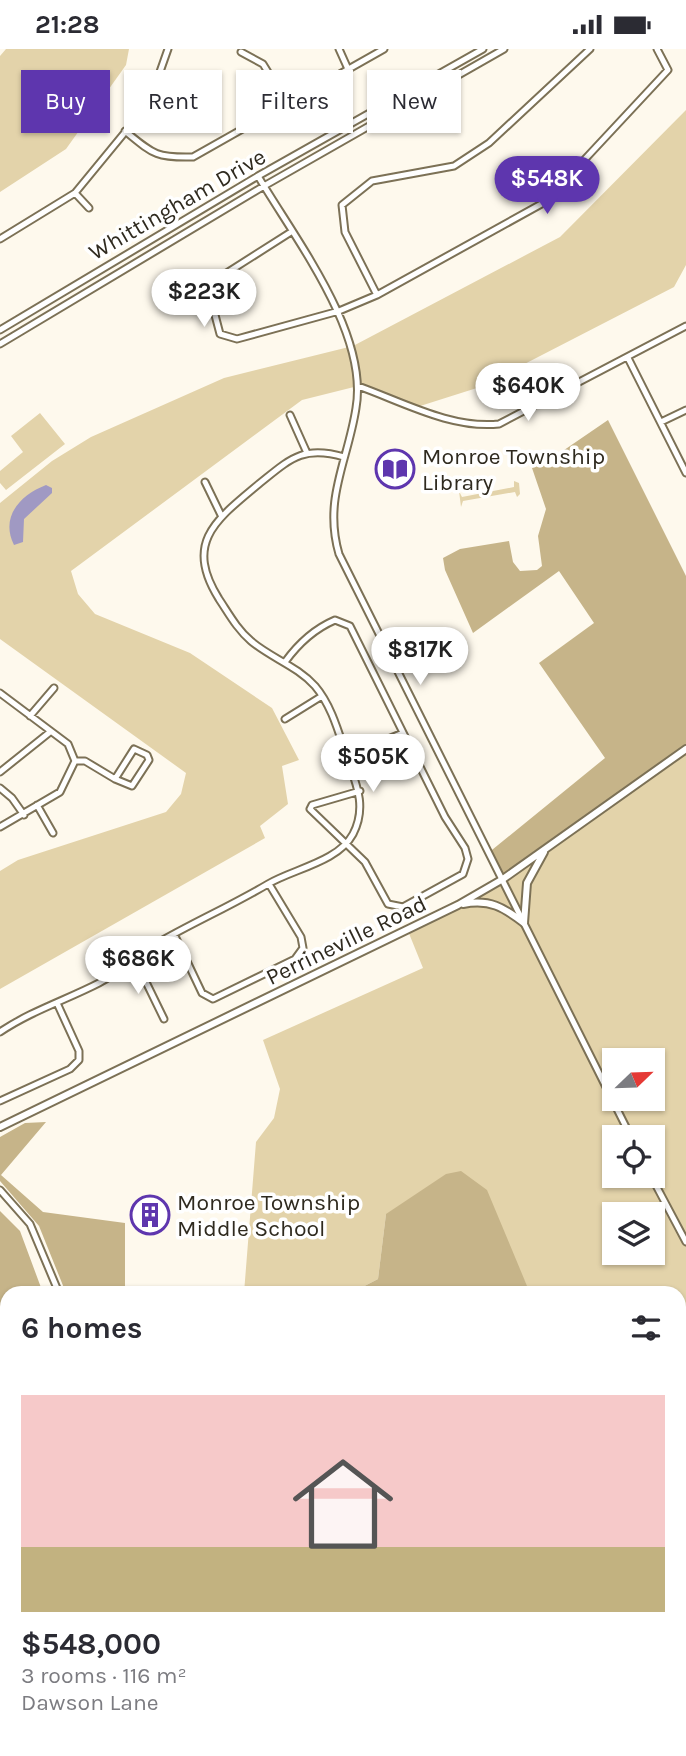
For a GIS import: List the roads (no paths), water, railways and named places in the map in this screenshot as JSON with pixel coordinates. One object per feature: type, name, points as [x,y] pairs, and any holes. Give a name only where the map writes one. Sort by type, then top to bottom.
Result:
[{"type":"street","points":[[161,70],[169,49]]},
{"type":"street","points":[[339,49],[348,69],[384,49]]},
{"type":"street","points":[[366,49],[370,57]]},
{"type":"street","name":"Whittingham Drive","points":[[0,330],[258,176],[483,49]]},
{"type":"street","name":"Whittingham Drive","points":[[0,344],[264,186],[504,49]]},
{"type":"street","points":[[377,295],[345,232],[342,205],[372,181],[454,166],[489,143],[590,49]]},
{"type":"street","points":[[291,232],[214,281],[210,296],[220,334],[237,339],[339,311],[377,295],[545,202],[668,70],[657,49]]},
{"type":"street","points":[[241,52],[263,64],[267,70]]},
{"type":"street","points":[[0,239],[75,193],[124,132]]},
{"type":"street","points":[[127,133],[150,152],[164,157],[193,157],[236,132]]},
{"type":"street","points":[[258,176],[339,311],[353,347],[358,386],[356,407],[332,516],[339,554],[503,879],[579,1039],[625,1125]]},
{"type":"street","points":[[75,193],[89,208]]},
{"type":"street","points":[[358,386],[455,422],[476,426],[499,424],[686,326]]},
{"type":"street","points":[[628,358],[686,473]]},
{"type":"street","points":[[661,422],[686,409]]},
{"type":"street","points":[[290,415],[307,453]]},
{"type":"street","points":[[0,1032],[24,1016],[116,974],[131,961],[174,934],[341,849],[347,842],[360,814],[360,792],[322,696],[315,686],[285,661],[252,642],[236,627],[208,580],[202,547],[221,515],[292,457],[320,450],[344,457]]},
{"type":"street","points":[[205,482],[221,515]]},
{"type":"street","points":[[285,661],[298,644],[326,624],[335,620],[346,622],[445,817],[465,848],[467,867],[459,877],[410,904],[393,906],[384,901],[365,862],[347,842],[310,810],[312,805],[360,792]]},
{"type":"street","points":[[30,716],[54,688]]},
{"type":"street","points":[[0,693],[68,744],[75,761],[67,783],[60,792],[0,827]]},
{"type":"street","points":[[285,719],[322,696]]},
{"type":"street","points":[[0,772],[51,731]]},
{"type":"street","points":[[346,756],[403,733]]},
{"type":"street","points":[[75,761],[85,761],[115,779],[132,786],[149,760],[147,755],[134,749],[115,779]]},
{"type":"street","name":"Perrineville Road","points":[[0,1127],[458,905],[503,879],[686,749]]},
{"type":"street","points":[[0,788],[12,798],[23,815]]},
{"type":"street","points":[[37,805],[53,833]]},
{"type":"street","points":[[524,923],[527,883],[547,848]]},
{"type":"street","points":[[174,934],[199,988],[204,995],[213,999],[295,959],[303,948],[301,937],[269,884]]},
{"type":"street","points":[[458,905],[491,902],[503,906],[524,923]]},
{"type":"street","points":[[131,961],[145,980],[164,1019]]},
{"type":"street","points":[[0,1101],[70,1069],[79,1060],[79,1051],[57,1003]]},
{"type":"street","points":[[657,1188],[686,1242]]},
{"type":"street","points":[[0,1190],[30,1224],[56,1286]]},
{"type":"place","name":"Monroe Township Library","points":[[395,469]]},
{"type":"place","name":"Monroe Township Middle School","points":[[150,1215]]}]
